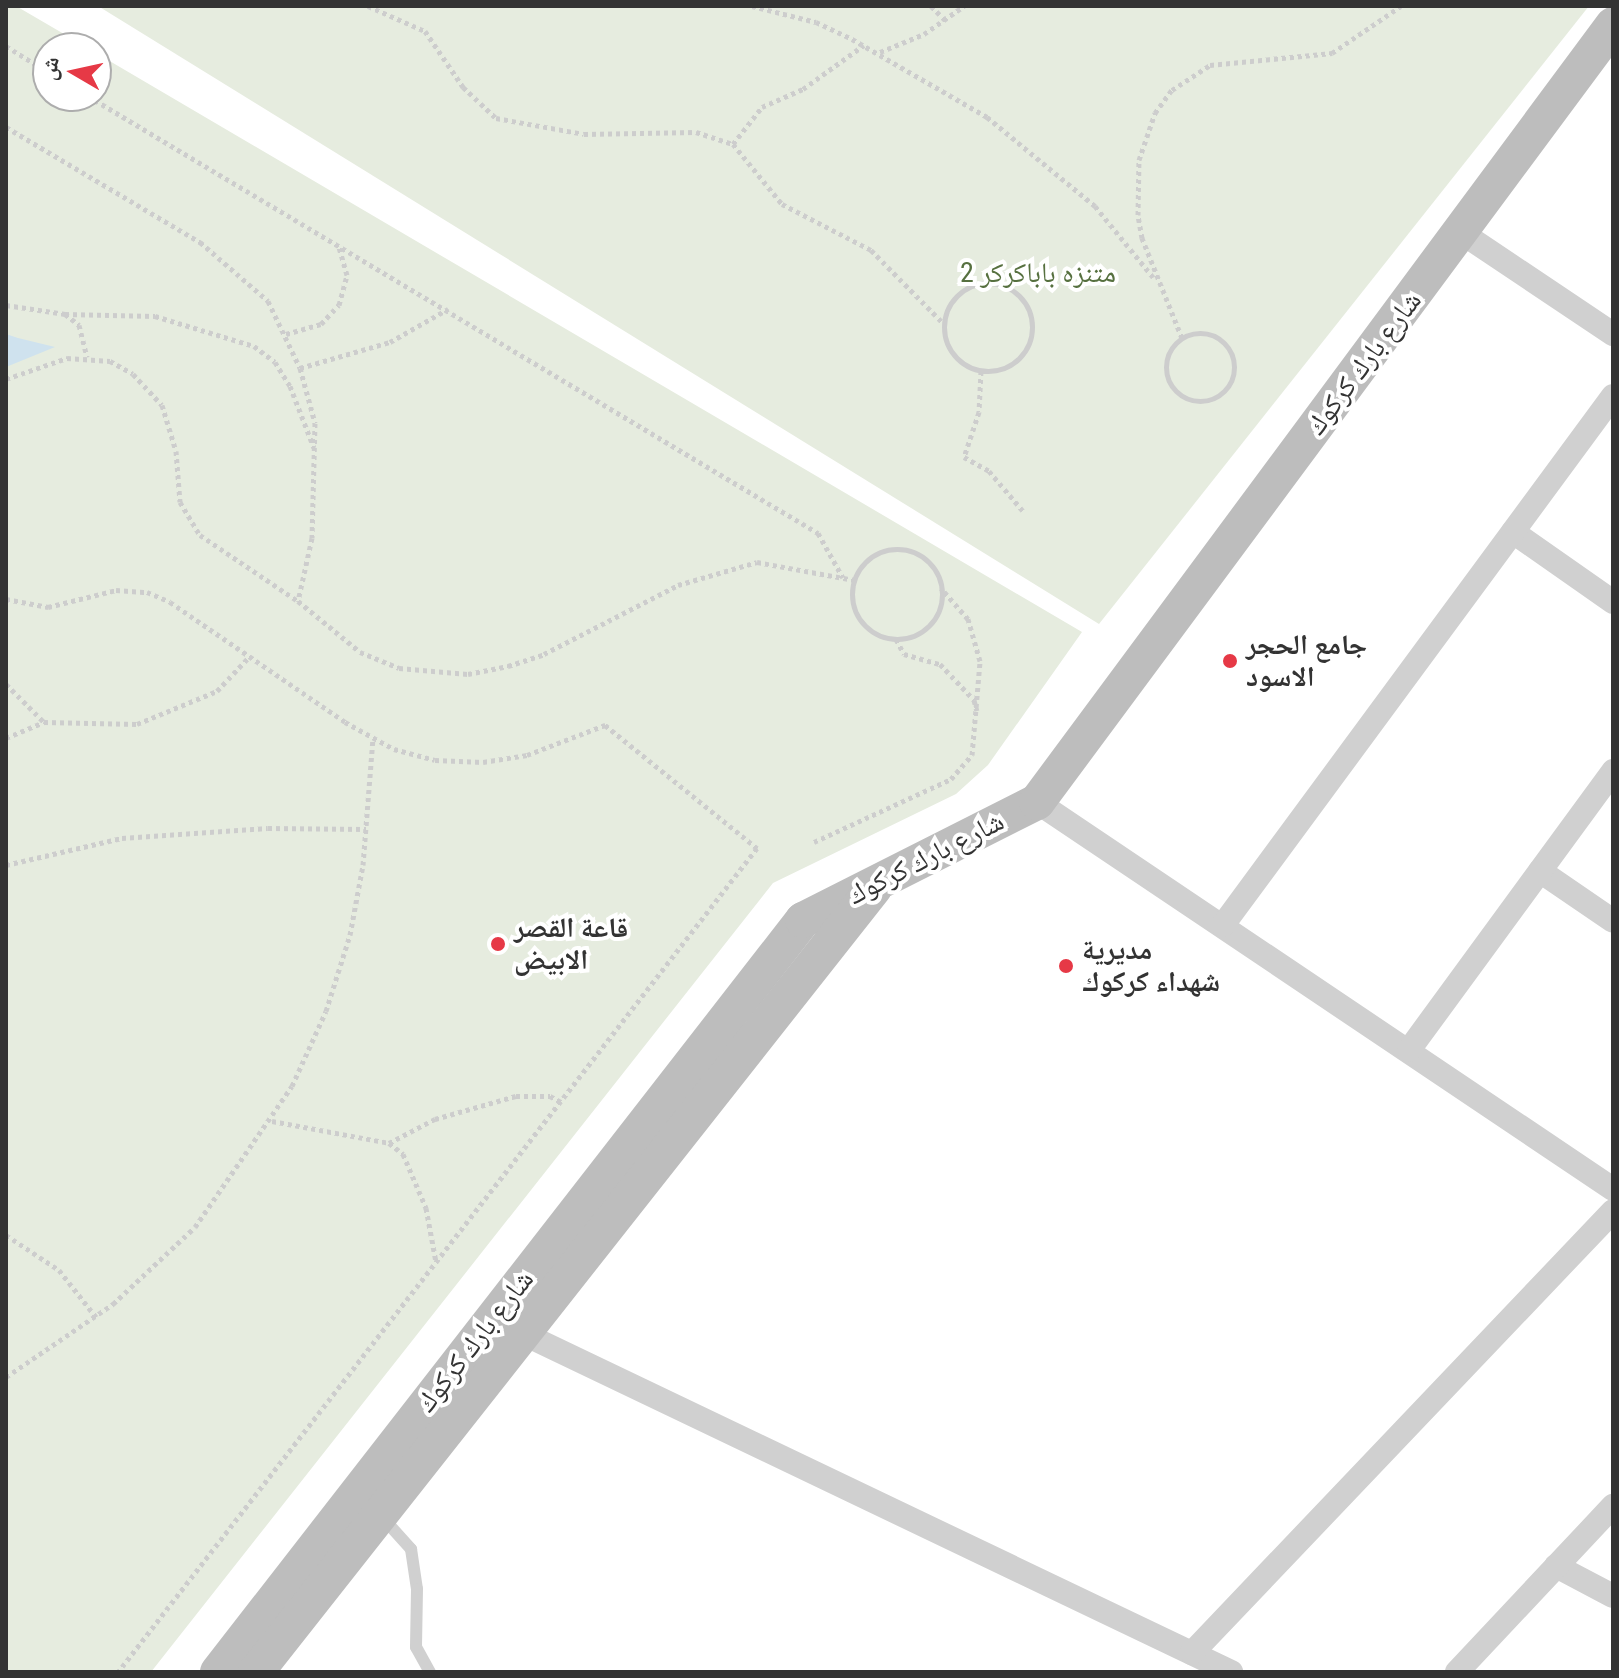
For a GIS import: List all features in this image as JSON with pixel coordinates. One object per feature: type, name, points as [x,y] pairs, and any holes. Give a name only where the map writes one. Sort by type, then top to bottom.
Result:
[{"type":"main road","name":"شارع بارك كركوك","points":[[218,1672],[803,920],[1037,802],[1462,233],[1607,46]]},
{"type":"main road","points":[[256,1672],[880,880]]},
{"type":"street","points":[[1462,233],[1613,334]]},
{"type":"street","points":[[1223,925],[1613,396]]},
{"type":"street","points":[[1513,532],[1613,602]]},
{"type":"street","points":[[1409,1050],[1613,771]]},
{"type":"street","points":[[1037,802],[1613,1189]]},
{"type":"street","points":[[1540,871],[1613,921]]},
{"type":"street","points":[[1192,1653],[1613,1211]]},
{"type":"street","points":[[524,1334],[1231,1672]]},
{"type":"street","points":[[1457,1672],[1613,1506]]},
{"type":"street","points":[[1556,1566],[1613,1596]]},
{"type":"lane","points":[[380,1515],[411,1549],[417,1589],[416,1647],[430,1672]]},
{"type":"path","points":[[368,6],[425,31],[463,87],[496,118],[584,134],[696,132],[733,144],[782,204],[871,250],[944,324],[957,359],[981,371],[1003,369],[1023,354],[1032,331],[1026,304],[1005,286],[978,283],[954,298],[944,324]]},
{"type":"path","points":[[752,6],[816,22],[880,52],[987,117],[1057,173],[1123,236],[1161,288]]},
{"type":"path","points":[[931,6],[946,21]]},
{"type":"path","points":[[880,52],[946,21],[964,6]]},
{"type":"path","points":[[1182,338],[1142,238],[1139,160],[1155,113],[1172,90],[1210,65],[1332,53],[1401,6]]},
{"type":"path","points":[[733,144],[762,107],[803,89],[864,45]]},
{"type":"path","points":[[6,46],[32,62]]},
{"type":"path","points":[[112,110],[337,242],[818,533],[843,579]]},
{"type":"path","points":[[6,127],[200,242],[268,301],[300,368],[315,423],[317,460],[312,538],[298,601]]},
{"type":"path","points":[[286,334],[321,324],[339,305],[347,275],[337,242]]},
{"type":"path","points":[[6,305],[65,314],[155,316],[254,346],[275,362],[290,386],[317,460]]},
{"type":"path","points":[[300,368],[390,342],[448,309]]},
{"type":"path","points":[[65,314],[79,325],[87,357]]},
{"type":"path","points":[[1209,334],[1227,346],[1232,377],[1219,395],[1185,398],[1169,382],[1167,358],[1182,338],[1209,334]]},
{"type":"path","points":[[6,379],[43,362],[87,357],[110,361],[133,374],[162,405],[176,451],[180,502],[200,535],[298,601],[377,662],[430,673],[468,674],[544,654],[678,585],[757,562],[854,580]]},
{"type":"path","points":[[981,371],[979,412],[964,457],[989,471],[1023,511]]},
{"type":"path","points":[[814,842],[951,779],[972,755],[981,681],[976,639],[962,608],[941,588],[929,563],[902,549],[873,556],[854,580],[855,610],[862,623],[873,632],[896,639],[927,628],[941,603],[941,588]]},
{"type":"path","points":[[6,599],[48,607],[116,590],[147,592],[373,738],[435,760],[483,762],[527,755],[605,725],[757,848],[118,1672]]},
{"type":"path","points":[[896,639],[899,651],[940,664],[958,681],[974,700],[978,724]]},
{"type":"path","points":[[6,738],[44,722],[110,726],[160,717],[217,691],[249,657]]},
{"type":"path","points":[[6,684],[44,722]]},
{"type":"path","points":[[6,1377],[96,1317],[195,1227],[272,1121],[326,1011],[340,970],[356,905],[373,738]]},
{"type":"path","points":[[6,865],[136,837],[268,828],[366,829]]},
{"type":"path","points":[[389,1143],[435,1119],[516,1096],[550,1096],[561,1102]]},
{"type":"path","points":[[272,1121],[389,1143],[403,1154],[417,1182],[436,1263]]},
{"type":"path","points":[[6,1235],[59,1270],[96,1317]]},
{"type":"green space","points":[[6,6],[16,6],[61,32],[32,32],[32,112],[112,112],[112,62],[1082,632],[988,765],[956,794],[773,883],[151,1672],[6,1672]]},
{"type":"green space","name":"متنزه باباكركر 2","points":[[98,6],[1589,6],[1099,624]]},
{"type":"water","points":[[6,334],[18,338],[55,347],[6,367]]},
{"type":"place","name":"جامع الحجر الاسود","points":[[1230,661]]},
{"type":"place","name":"قاعة القصر الابيض","points":[[498,944]]},
{"type":"place","name":"مديرية شهداء كركوك","points":[[1066,966]]}]
